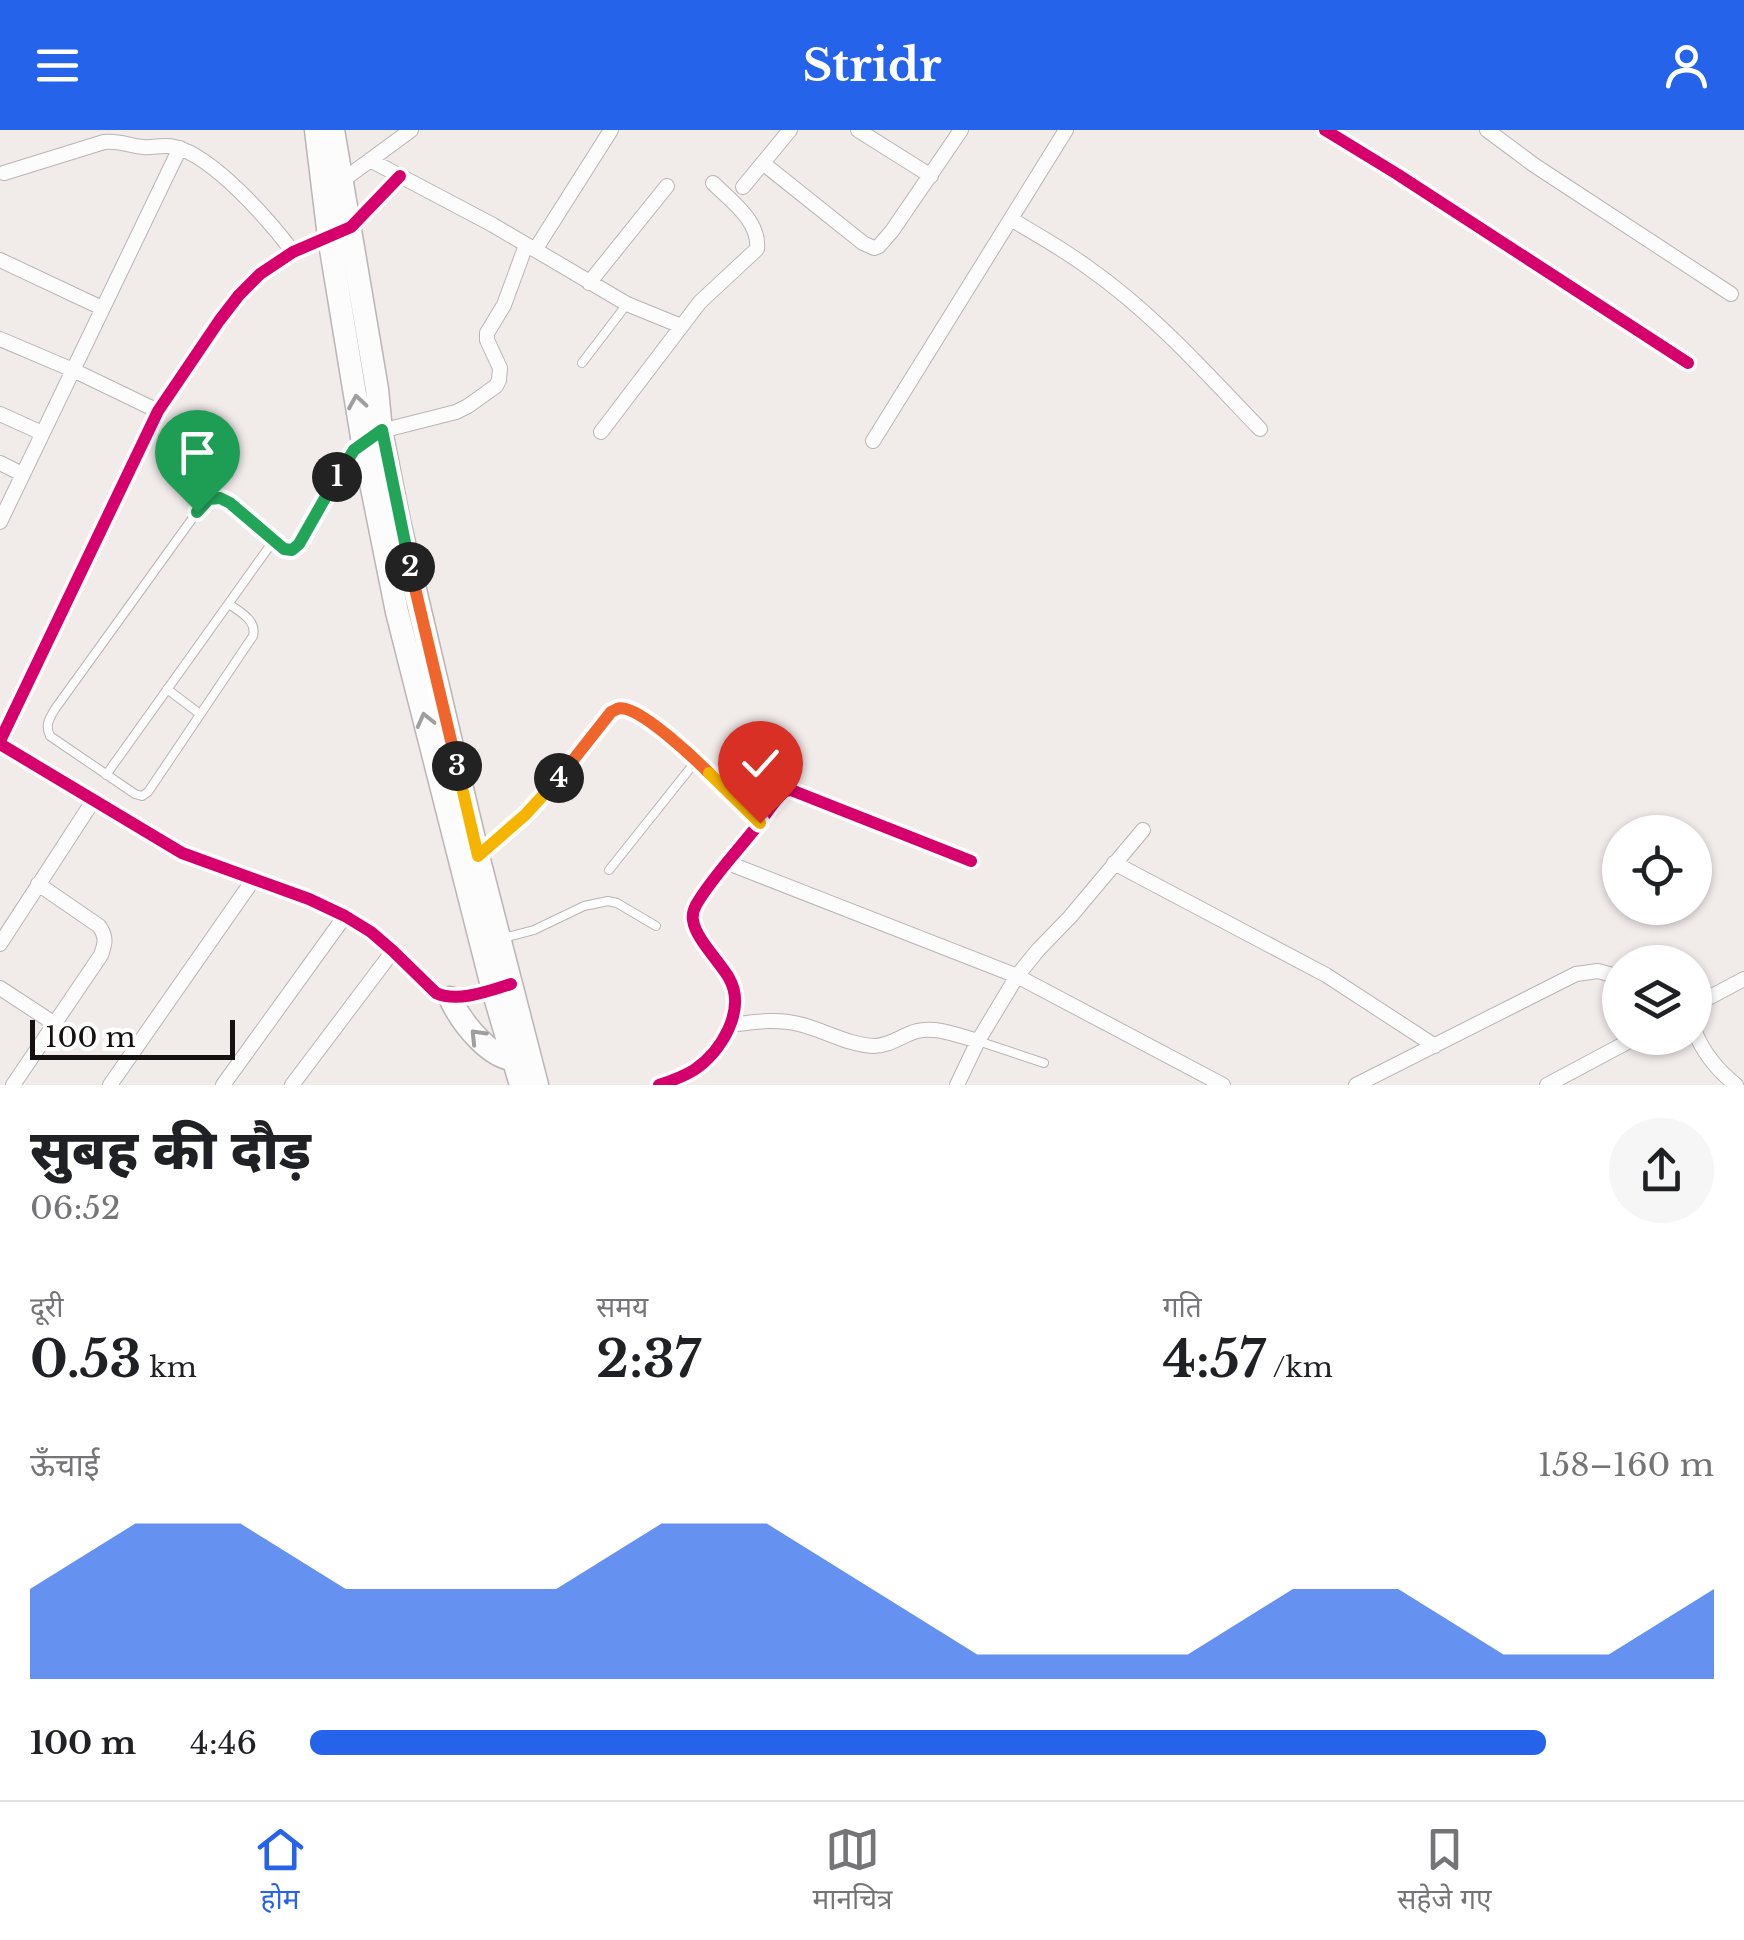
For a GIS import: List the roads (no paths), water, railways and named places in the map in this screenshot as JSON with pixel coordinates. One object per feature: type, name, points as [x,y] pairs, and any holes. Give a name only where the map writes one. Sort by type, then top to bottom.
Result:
[{"type":"main road","points":[[316,130],[333,187],[377,389],[372,437],[398,612],[522,1060],[536,1085]]},
{"type":"main road","points":[[333,187],[334,130]]},
{"type":"main road","points":[[372,437],[399,522],[499,939],[502,987]]},
{"type":"main road","points":[[450,998],[458,1014],[487,1046],[497,1054],[522,1060]]},
{"type":"main road","points":[[520,1085],[522,1060]]},
{"type":"street","points":[[333,187],[411,130]]},
{"type":"street","points":[[372,437],[456,412],[496,386],[501,374],[487,333],[530,248],[611,130]]},
{"type":"street","points":[[743,187],[790,130]]},
{"type":"street","points":[[858,130],[931,176]]},
{"type":"street","points":[[764,164],[874,248],[892,231],[961,130]]},
{"type":"street","points":[[873,441],[1066,130]]},
{"type":"street","points":[[1325,130],[1688,363]]},
{"type":"street","points":[[1487,130],[1731,294]]},
{"type":"street","points":[[4,173],[104,142],[180,148],[194,154],[247,198],[294,252]]},
{"type":"street","points":[[0,522],[180,148]]},
{"type":"street","points":[[370,160],[482,218],[589,284],[681,326]]},
{"type":"street","points":[[400,176],[340,232],[294,252],[260,274],[239,295],[158,410],[0,743],[182,853],[345,916],[371,932],[436,993],[450,998],[502,987]]},
{"type":"street","points":[[601,432],[710,290],[756,249],[752,224],[712,183]]},
{"type":"street","points":[[589,284],[667,186]]},
{"type":"street","points":[[1011,219],[1091,269],[1145,313],[1260,429]]},
{"type":"street","points":[[0,260],[102,308]]},
{"type":"street","points":[[0,338],[158,410]]},
{"type":"street","points":[[0,414],[42,433]]},
{"type":"street","points":[[0,463],[22,474]]},
{"type":"street","points":[[478,856],[542,798],[611,712],[618,709],[637,715],[696,760],[760,823]]},
{"type":"street","points":[[659,1085],[693,1071],[708,1059],[730,1025],[735,994],[692,921],[696,905],[780,795],[791,790],[971,861]]},
{"type":"street","points":[[0,944],[93,800]]},
{"type":"street","points":[[958,1085],[978,1041],[1017,976],[1143,830]]},
{"type":"street","points":[[728,863],[1017,976],[1224,1085]]},
{"type":"street","points":[[1114,864],[1326,975],[1435,1046]]},
{"type":"street","points":[[110,1085],[253,880]]},
{"type":"street","points":[[13,1085],[105,944],[99,926],[38,884]]},
{"type":"street","points":[[223,1085],[345,916]]},
{"type":"street","points":[[292,1085],[393,951]]},
{"type":"street","points":[[1356,1085],[1576,974],[1602,972]]},
{"type":"street","points":[[1712,997],[1744,979]]},
{"type":"street","points":[[0,988],[55,1024]]},
{"type":"street","points":[[730,1025],[786,1022],[876,1046],[930,1029],[978,1041]]},
{"type":"street","points":[[1547,1085],[1603,1055]]},
{"type":"street","points":[[1706,1055],[1736,1085]]},
{"type":"lane","points":[[582,364],[627,304]]},
{"type":"lane","points":[[229,604],[255,628],[247,646],[148,792],[136,794],[50,736],[48,721],[66,694],[209,499],[220,498],[230,503],[284,549],[292,550],[349,457],[372,437]]},
{"type":"lane","points":[[106,775],[274,540]]},
{"type":"lane","points":[[168,689],[200,714]]},
{"type":"lane","points":[[609,870],[696,760]]},
{"type":"lane","points":[[499,939],[534,930],[584,906],[608,901],[656,926]]},
{"type":"lane","points":[[978,1041],[1044,1062]]}]
